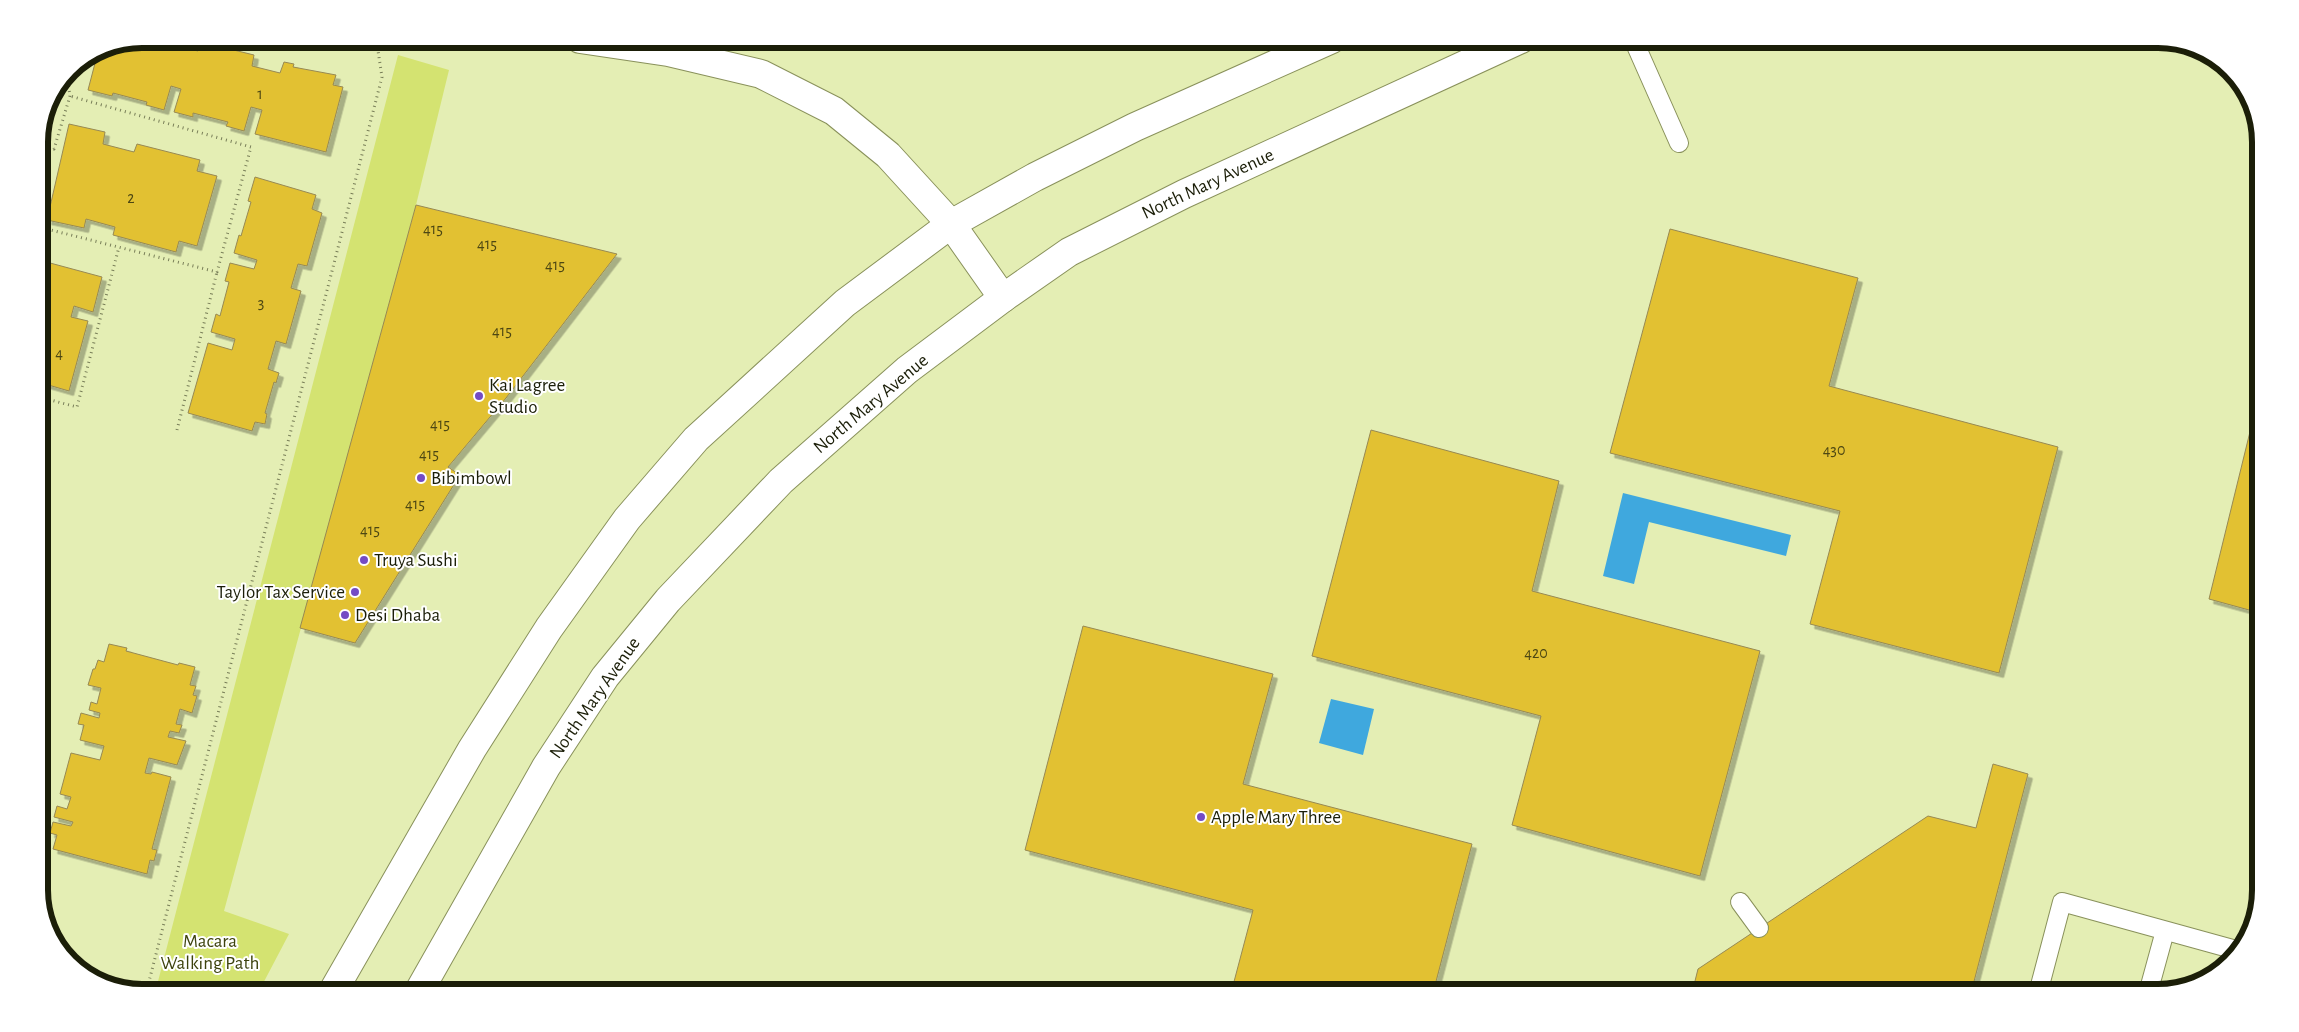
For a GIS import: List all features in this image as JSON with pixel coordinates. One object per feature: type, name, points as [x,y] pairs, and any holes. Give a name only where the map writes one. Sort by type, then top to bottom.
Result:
[{"type":"main road","points":[[676,48],[761,74],[834,111],[888,155],[951,224],[1003,298]]},
{"type":"main road","points":[[337,984],[472,749],[549,628],[627,519],[696,440],[790,351],[845,303],[951,224],[1035,178],[1135,127],[1312,48]]},
{"type":"main road","name":"North Mary Avenue","points":[[423,984],[546,766],[605,677],[668,600],[781,481],[907,370],[1003,298],[1069,252],[1184,194],[1501,48]]},
{"type":"lane","points":[[1638,48],[1679,143]]},
{"type":"lane","points":[[1740,902],[1759,928]]},
{"type":"lane","points":[[2040,984],[2062,902],[2231,949]]},
{"type":"lane","points":[[2150,984],[2164,931]]},
{"type":"path","points":[[148,984],[382,77],[378,48]]},
{"type":"path","points":[[48,148],[54,149],[70,96],[68,83]]},
{"type":"path","points":[[70,96],[251,147],[177,430]]},
{"type":"path","points":[[48,229],[217,272]]},
{"type":"path","points":[[48,399],[77,407],[119,247]]},
{"type":"green space","name":"Macara Walking Path","points":[[398,55],[449,70],[416,205],[224,911],[289,934],[263,984],[157,984]]},
{"type":"water","points":[[1623,493],[1791,535],[1786,556],[1649,522],[1634,584],[1603,576]]},
{"type":"water","points":[[1331,699],[1374,709],[1363,755],[1319,743]]},
{"type":"building","points":[[135,48],[186,48],[198,51],[199,48],[225,48],[254,55],[252,66],[280,73],[284,62],[294,64],[293,67],[336,75],[333,85],[343,87],[326,152],[255,134],[262,110],[251,107],[244,131],[226,126],[228,122],[193,113],[193,117],[174,112],[181,89],[171,86],[164,110],[146,105],[147,102],[113,93],[112,96],[88,90],[96,59],[111,52]]},
{"type":"building","points":[[69,124],[105,132],[103,144],[134,152],[137,144],[200,160],[197,171],[217,176],[197,246],[179,241],[176,252],[113,235],[115,227],[86,219],[84,228],[48,220]]},
{"type":"building","points":[[255,177],[316,195],[312,209],[322,213],[307,266],[298,264],[291,288],[301,291],[286,344],[276,341],[268,369],[279,373],[276,383],[274,382],[265,413],[267,414],[265,424],[255,422],[252,431],[188,413],[208,343],[232,350],[235,339],[211,332],[216,314],[220,316],[229,282],[225,281],[230,263],[254,269],[257,260],[234,253],[251,202],[248,201]]},
{"type":"building","points":[[416,205],[617,254],[506,398],[448,467],[460,475],[355,643],[300,628]]},
{"type":"building","points":[[1670,229],[1858,278],[1829,386],[2058,447],[1999,673],[1810,624],[1840,511],[1610,453]]},
{"type":"building","points":[[48,262],[102,277],[93,312],[74,306],[71,317],[88,321],[69,391],[48,385]]},
{"type":"building","points":[[2251,426],[2252,611],[2209,599]]},
{"type":"building","points":[[1371,430],[1559,481],[1532,591],[1760,651],[1700,876],[1512,825],[1541,716],[1312,656]]},
{"type":"building","name":"Apple Mary Three","points":[[1083,626],[1273,674],[1243,784],[1472,844],[1435,984],[1233,984],[1253,910],[1025,850]]},
{"type":"building","points":[[109,644],[127,648],[126,651],[178,665],[179,663],[195,667],[190,685],[196,686],[193,695],[197,696],[192,713],[180,709],[176,724],[182,725],[179,733],[170,731],[168,737],[186,741],[177,765],[149,758],[145,773],[151,774],[152,772],[171,777],[152,849],[157,850],[154,861],[150,860],[147,874],[53,849],[57,835],[50,833],[53,822],[71,826],[73,822],[54,817],[57,806],[67,809],[71,797],[60,794],[71,753],[100,760],[104,746],[80,740],[84,725],[78,724],[81,713],[99,718],[100,713],[89,710],[91,702],[97,704],[101,688],[88,685],[98,660],[104,662]]},
{"type":"building","points":[[1993,764],[2028,774],[1973,984],[1694,984],[1698,969],[1928,816],[1976,828]]},
{"type":"place","name":"Kai Lagree Studio","points":[[479,396]]},
{"type":"place","name":"Bibimbowl","points":[[421,478]]},
{"type":"place","name":"Truya Sushi","points":[[364,560]]},
{"type":"place","name":"Taylor Tax Service","points":[[355,592]]},
{"type":"place","name":"Desi Dhaba","points":[[345,615]]},
{"type":"place","name":"Apple Mary Three","points":[[1201,817]]}]
